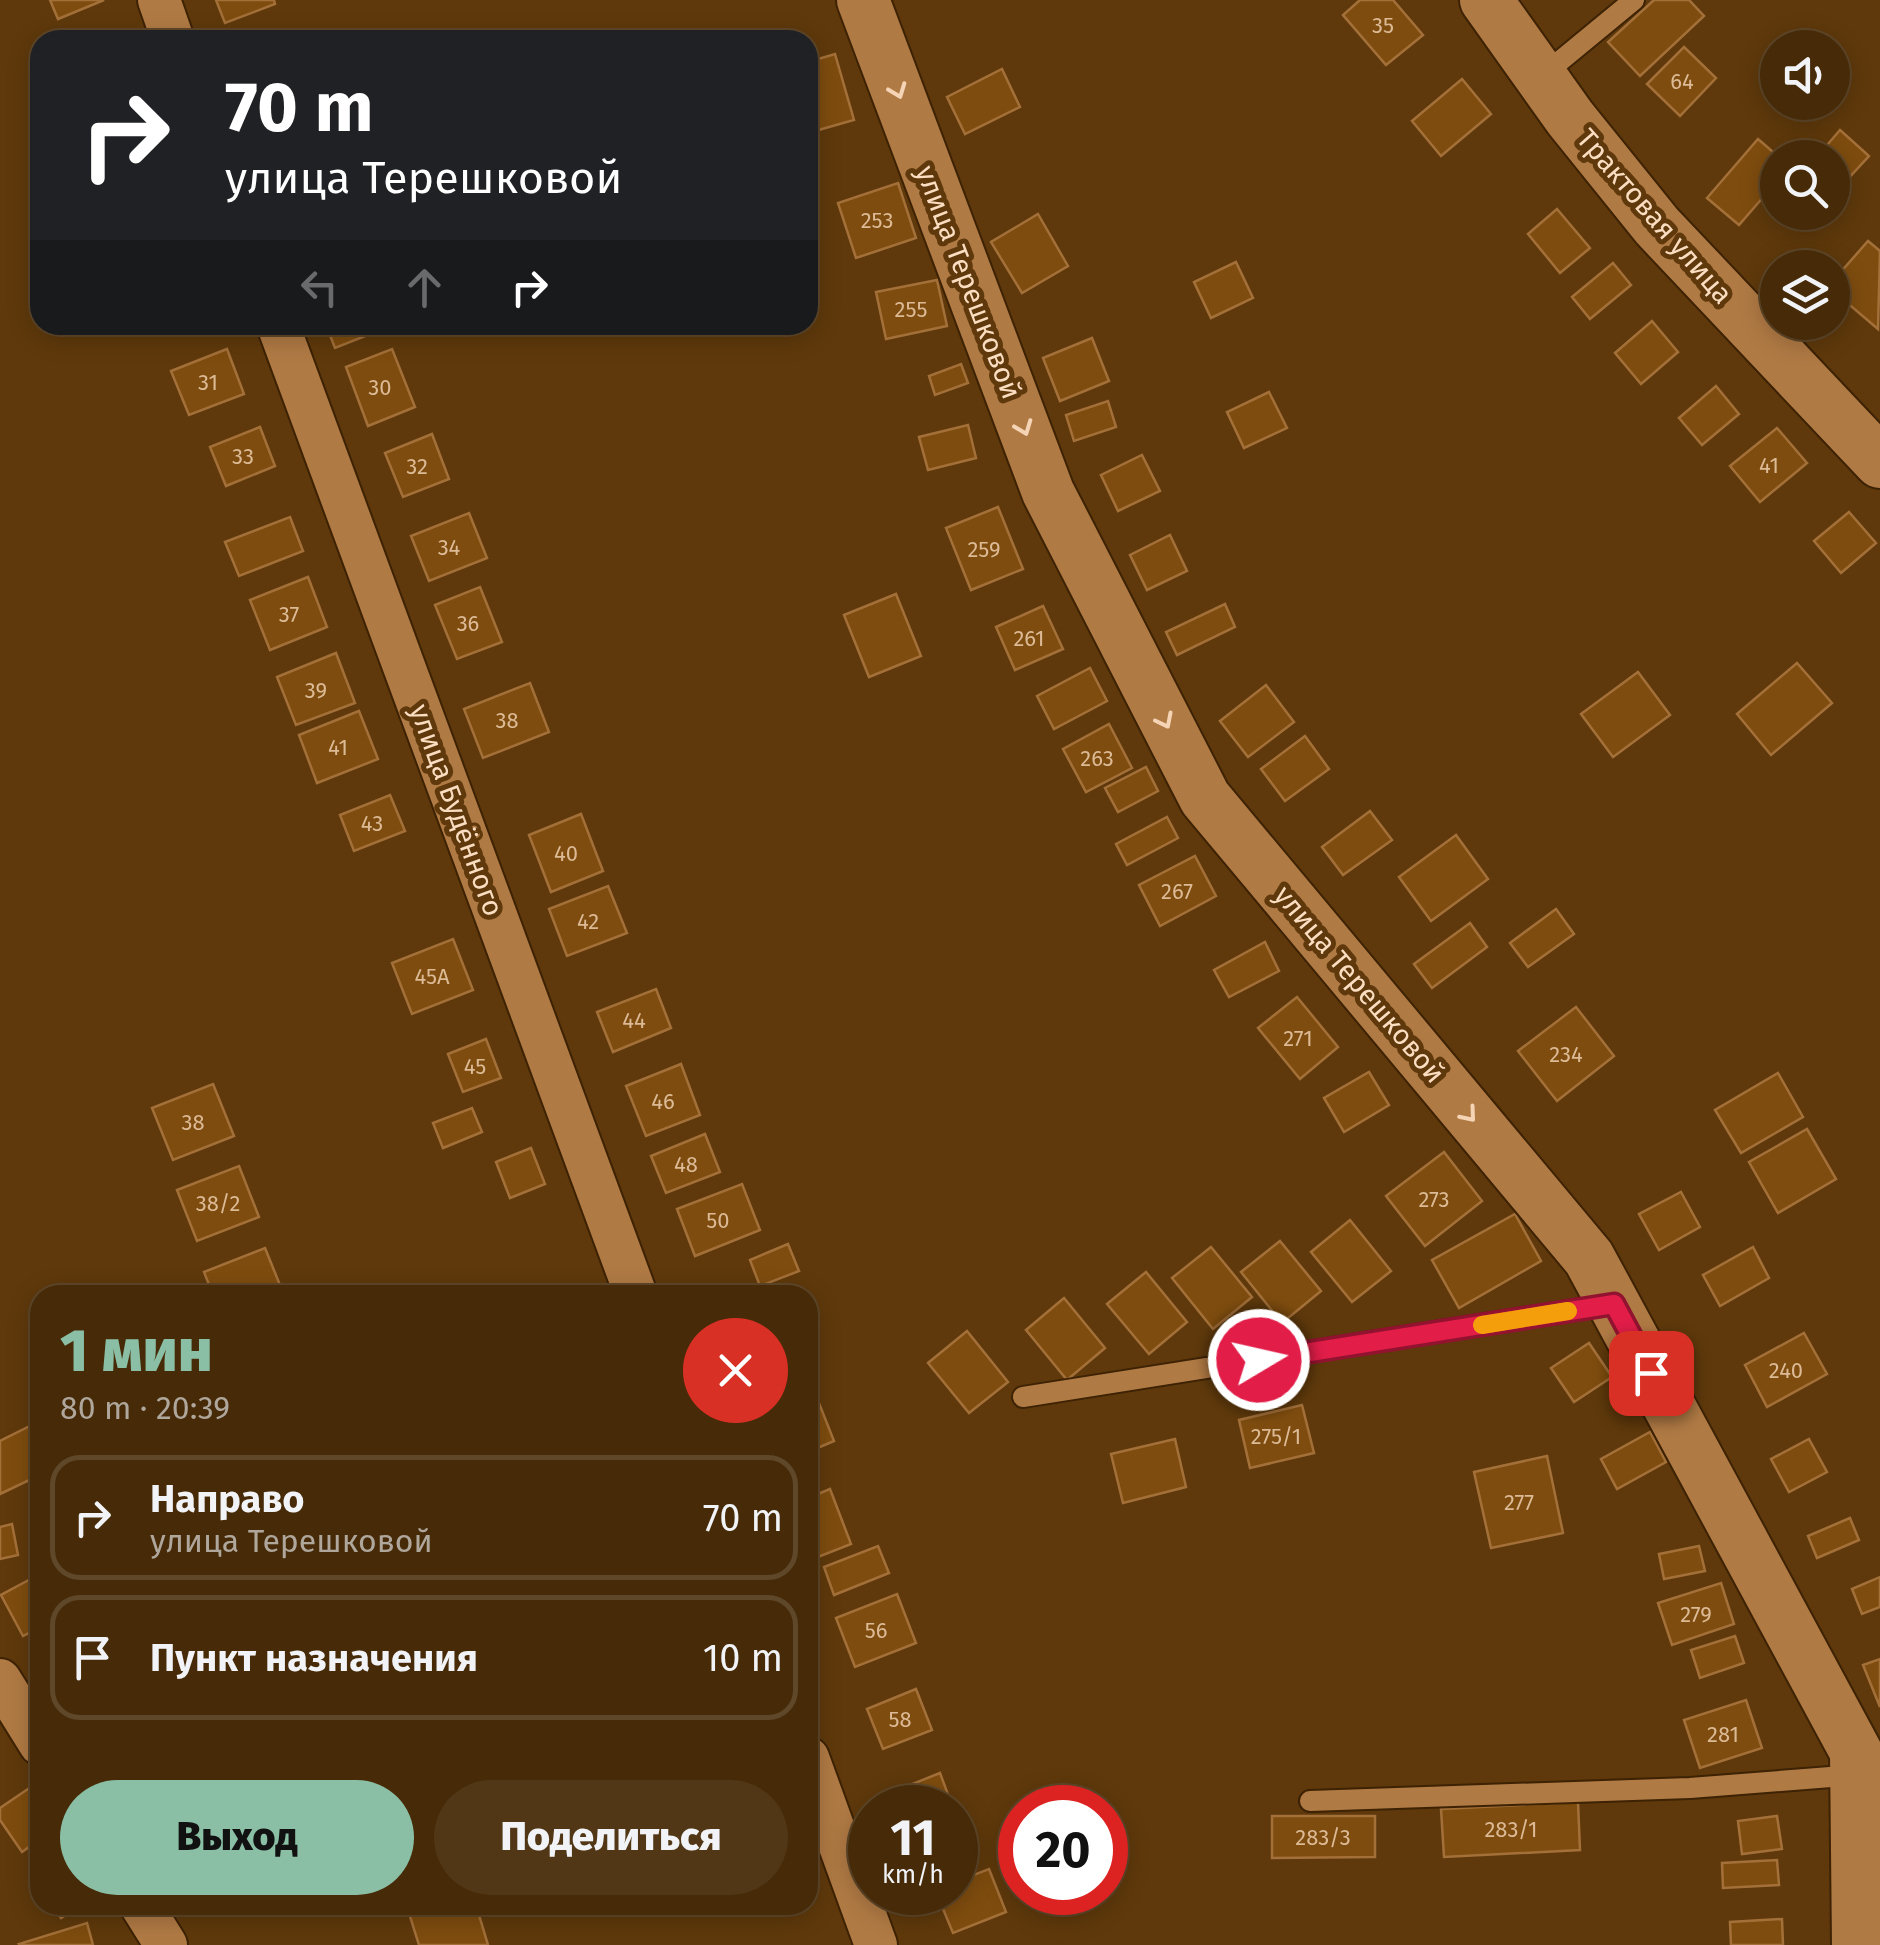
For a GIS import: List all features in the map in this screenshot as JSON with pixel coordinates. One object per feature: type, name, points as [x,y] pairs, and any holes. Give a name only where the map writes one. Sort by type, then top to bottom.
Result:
[{"type":"street","points":[[158,0],[169,30]]},
{"type":"street","name":"улица Терешковой","points":[[863,0],[1048,492],[1205,798],[1589,1258],[1864,1756],[1858,1945]]},
{"type":"street","name":"Трактовая улица","points":[[1486,0],[1657,226],[1880,462]]},
{"type":"street","name":"улица Будённого","points":[[282,335],[632,1285]]},
{"type":"street","points":[[0,1680],[30,1728]]},
{"type":"street","points":[[818,1786],[876,1945]]},
{"type":"street","points":[[146,1915],[166,1945]]},
{"type":"lane","points":[[1540,76],[1634,0]]},
{"type":"lane","points":[[1023,1397],[1614,1304]]},
{"type":"lane","points":[[1310,1801],[1690,1788],[1864,1756]]},
{"type":"building","points":[[50,0],[104,0],[58,19]]},
{"type":"building","points":[[216,0],[274,0],[275,4],[225,23]]},
{"type":"building","points":[[1360,0],[1393,0],[1423,35],[1386,65],[1343,15]]},
{"type":"building","points":[[1654,0],[1689,0],[1704,16],[1640,76],[1608,42]]},
{"type":"building","points":[[1684,47],[1716,78],[1680,116],[1647,84]]},
{"type":"building","points":[[835,54],[854,120],[818,130],[818,59]]},
{"type":"building","points":[[1002,69],[1020,107],[965,134],[947,97]]},
{"type":"building","points":[[1462,79],[1491,114],[1441,156],[1412,121]]},
{"type":"building","points":[[1840,130],[1869,156],[1850,177],[1850,140],[1831,140]]},
{"type":"building","points":[[1760,141],[1760,201],[1739,225],[1707,198]]},
{"type":"building","points":[[898,183],[916,238],[856,258],[838,203]]},
{"type":"building","points":[[1557,209],[1590,248],[1560,273],[1528,234]]},
{"type":"building","points":[[1038,214],[1068,266],[1022,293],[991,242]]},
{"type":"building","points":[[1868,241],[1880,251],[1878,329],[1850,305],[1850,262]]},
{"type":"building","points":[[1236,262],[1253,298],[1211,318],[1194,282]]},
{"type":"building","points":[[1613,263],[1631,285],[1590,319],[1572,297]]},
{"type":"building","points":[[937,280],[947,326],[886,339],[876,292]]},
{"type":"building","points":[[1652,321],[1678,352],[1641,384],[1615,353]]},
{"type":"building","points":[[330,335],[368,335],[335,348]]},
{"type":"building","points":[[1092,338],[1109,381],[1060,401],[1043,358]]},
{"type":"building","points":[[227,349],[244,394],[189,415],[171,371]]},
{"type":"building","points":[[392,349],[415,407],[368,426],[346,367]]},
{"type":"building","points":[[961,364],[968,383],[935,395],[929,376]]},
{"type":"building","points":[[1716,386],[1739,414],[1702,445],[1679,418]]},
{"type":"building","points":[[1269,392],[1287,428],[1244,448],[1227,412]]},
{"type":"building","points":[[1108,401],[1116,427],[1074,441],[1066,415]]},
{"type":"building","points":[[968,425],[976,458],[928,470],[919,437]]},
{"type":"building","points":[[260,427],[275,466],[226,486],[210,447]]},
{"type":"building","points":[[1777,428],[1807,463],[1760,502],[1730,466]]},
{"type":"building","points":[[432,434],[449,479],[403,497],[385,453]]},
{"type":"building","points":[[1142,455],[1160,491],[1118,511],[1101,475]]},
{"type":"building","points":[[998,507],[1023,569],[971,590],[946,528]]},
{"type":"building","points":[[1849,512],[1876,543],[1841,573],[1814,541]]},
{"type":"building","points":[[469,513],[487,558],[429,581],[411,536]]},
{"type":"building","points":[[290,517],[303,551],[239,576],[225,542]]},
{"type":"building","points":[[1170,535],[1187,571],[1147,590],[1130,555]]},
{"type":"building","points":[[308,577],[327,627],[270,650],[250,600]]},
{"type":"building","points":[[480,587],[502,642],[457,659],[435,605]]},
{"type":"building","points":[[896,594],[921,656],[869,677],[844,615]]},
{"type":"building","points":[[1225,604],[1235,627],[1177,655],[1166,632]]},
{"type":"building","points":[[1043,606],[1063,649],[1015,670],[996,627]]},
{"type":"building","points":[[336,653],[355,703],[296,725],[277,677]]},
{"type":"building","points":[[1797,663],[1832,703],[1771,755],[1737,714]]},
{"type":"building","points":[[1090,668],[1107,701],[1054,729],[1037,696]]},
{"type":"building","points":[[1638,672],[1670,715],[1613,757],[1581,714]]},
{"type":"building","points":[[530,683],[549,732],[483,758],[464,709]]},
{"type":"building","points":[[1266,685],[1294,722],[1248,757],[1220,721]]},
{"type":"building","points":[[359,711],[378,759],[317,783],[299,735]]},
{"type":"building","points":[[1109,724],[1132,768],[1086,792],[1063,749]]},
{"type":"building","points":[[1305,736],[1329,769],[1285,801],[1261,769]]},
{"type":"building","points":[[1146,767],[1158,791],[1118,812],[1105,788]]},
{"type":"building","points":[[390,795],[405,831],[354,851],[340,815]]},
{"type":"building","points":[[1370,811],[1392,840],[1343,875],[1322,847]]},
{"type":"building","points":[[581,814],[603,871],[551,892],[529,835]]},
{"type":"building","points":[[1167,817],[1178,838],[1127,865],[1116,844]]},
{"type":"building","points":[[1456,835],[1488,879],[1431,921],[1399,877]]},
{"type":"building","points":[[1195,856],[1216,896],[1160,926],[1139,885]]},
{"type":"building","points":[[608,886],[627,933],[567,956],[549,909]]},
{"type":"building","points":[[1556,909],[1574,934],[1528,967],[1510,943]]},
{"type":"building","points":[[1470,923],[1487,947],[1432,988],[1414,964]]},
{"type":"building","points":[[453,939],[473,990],[412,1014],[392,963]]},
{"type":"building","points":[[1265,942],[1279,971],[1229,997],[1214,970]]},
{"type":"building","points":[[656,989],[671,1028],[613,1052],[597,1012]]},
{"type":"building","points":[[1297,997],[1338,1047],[1300,1079],[1258,1028]]},
{"type":"building","points":[[1576,1007],[1614,1056],[1557,1101],[1518,1051]]},
{"type":"building","points":[[486,1039],[501,1078],[463,1092],[448,1054]]},
{"type":"building","points":[[681,1064],[700,1115],[646,1136],[626,1086]]},
{"type":"building","points":[[1369,1072],[1389,1105],[1344,1132],[1324,1098]]},
{"type":"building","points":[[1778,1073],[1803,1117],[1741,1153],[1715,1110]]},
{"type":"building","points":[[213,1084],[234,1136],[173,1160],[152,1108]]},
{"type":"building","points":[[472,1108],[482,1132],[443,1148],[433,1123]]},
{"type":"building","points":[[1807,1129],[1836,1179],[1778,1213],[1749,1162]]},
{"type":"building","points":[[705,1134],[720,1172],[666,1193],[651,1156]]},
{"type":"building","points":[[531,1148],[545,1184],[510,1198],[496,1162]]},
{"type":"building","points":[[1444,1152],[1482,1201],[1425,1246],[1386,1196]]},
{"type":"building","points":[[239,1166],[259,1217],[197,1241],[177,1190]]},
{"type":"building","points":[[742,1184],[760,1230],[695,1256],[677,1209]]},
{"type":"building","points":[[1681,1192],[1700,1227],[1659,1250],[1639,1214]]},
{"type":"building","points":[[1515,1214],[1541,1261],[1459,1308],[1432,1260]]},
{"type":"building","points":[[1350,1220],[1391,1271],[1352,1302],[1311,1252]]},
{"type":"building","points":[[1280,1241],[1321,1291],[1282,1323],[1241,1272]]},
{"type":"building","points":[[788,1244],[799,1271],[760,1285],[750,1260]]},
{"type":"building","points":[[1211,1247],[1252,1297],[1213,1329],[1172,1278]]},
{"type":"building","points":[[1753,1247],[1769,1278],[1720,1306],[1703,1275]]},
{"type":"building","points":[[265,1248],[280,1285],[209,1285],[204,1272]]},
{"type":"building","points":[[1146,1272],[1187,1322],[1149,1354],[1107,1304]]},
{"type":"building","points":[[1064,1298],[1105,1348],[1067,1380],[1026,1330]]},
{"type":"building","points":[[967,1331],[1008,1382],[969,1413],[928,1363]]},
{"type":"building","points":[[1804,1333],[1827,1374],[1767,1407],[1745,1365]]},
{"type":"building","points":[[1589,1343],[1612,1377],[1574,1402],[1551,1368]]},
{"type":"building","points":[[818,1401],[834,1441],[818,1448]]},
{"type":"building","points":[[1302,1405],[1314,1453],[1250,1468],[1239,1420]]},
{"type":"building","points":[[30,1426],[30,1480],[0,1494],[0,1441]]},
{"type":"building","points":[[1650,1432],[1666,1462],[1617,1489],[1601,1459]]},
{"type":"building","points":[[1175,1439],[1186,1487],[1123,1503],[1111,1454]]},
{"type":"building","points":[[1809,1439],[1827,1472],[1789,1492],[1771,1459]]},
{"type":"building","points":[[1547,1456],[1563,1533],[1491,1548],[1474,1472]]},
{"type":"building","points":[[830,1489],[851,1544],[818,1557],[818,1494]]},
{"type":"building","points":[[1850,1518],[1859,1540],[1817,1558],[1808,1536]]},
{"type":"building","points":[[12,1524],[18,1555],[0,1559],[0,1527]]},
{"type":"building","points":[[878,1546],[889,1573],[834,1595],[824,1567]]},
{"type":"building","points":[[1699,1546],[1705,1571],[1664,1579],[1659,1554]]},
{"type":"building","points":[[1880,1577],[1880,1607],[1862,1614],[1852,1589]]},
{"type":"building","points":[[30,1579],[30,1632],[23,1636],[1,1595]]},
{"type":"building","points":[[1721,1583],[1734,1624],[1672,1645],[1658,1603]]},
{"type":"building","points":[[897,1594],[916,1643],[855,1667],[836,1618]]},
{"type":"building","points":[[1735,1636],[1744,1663],[1700,1678],[1691,1650]]},
{"type":"building","points":[[1880,1659],[1880,1707],[1863,1665]]},
{"type":"building","points":[[916,1689],[932,1730],[883,1749],[867,1709]]},
{"type":"building","points":[[1746,1700],[1762,1748],[1700,1768],[1684,1720]]},
{"type":"building","points":[[940,1773],[944,1785],[910,1785]]},
{"type":"building","points":[[28,1789],[30,1792],[30,1846],[22,1852],[0,1820],[0,1808]]},
{"type":"building","points":[[1578,1802],[1580,1850],[1444,1857],[1441,1809]]},
{"type":"building","points":[[1272,1816],[1375,1816],[1375,1857],[1272,1858]]},
{"type":"building","points":[[1777,1816],[1782,1849],[1742,1854],[1738,1821]]},
{"type":"building","points":[[1777,1860],[1779,1885],[1723,1888],[1722,1863]]},
{"type":"building","points":[[989,1869],[998,1892],[998,1915],[953,1933],[946,1915],[978,1915],[978,1873]]},
{"type":"building","points":[[410,1915],[479,1915],[488,1945],[419,1945]]},
{"type":"building","points":[[1782,1919],[1783,1945],[1731,1945],[1730,1922]]},
{"type":"building","points":[[87,1923],[93,1945],[19,1944]]},
{"type":"slow traffic","points":[[1482,1325],[1568,1311]]},
{"type":"route","points":[[1259,1360],[1614,1304],[1651,1373]]}]
